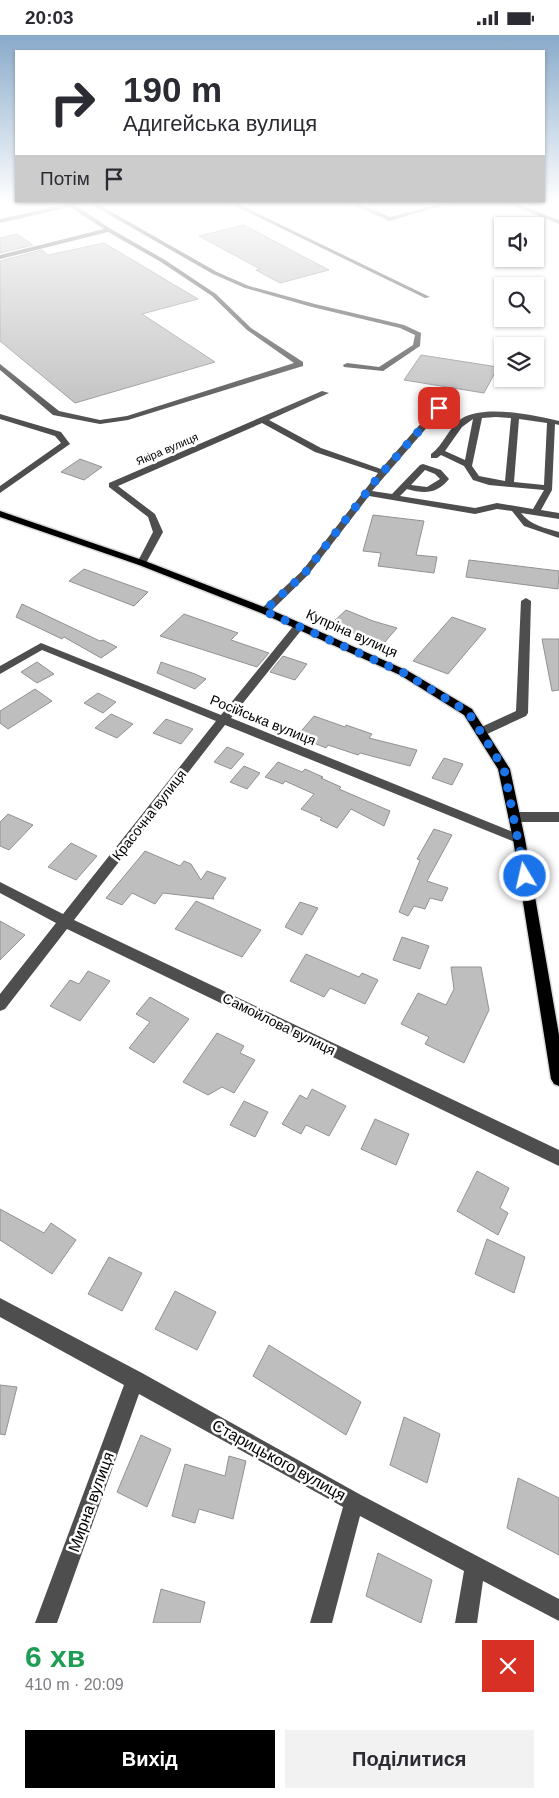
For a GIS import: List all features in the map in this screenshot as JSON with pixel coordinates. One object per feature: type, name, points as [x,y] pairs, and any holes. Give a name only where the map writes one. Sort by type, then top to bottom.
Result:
[{"type":"main road","name":"Купріна вулиця","points":[[0,514],[142,563],[264,611],[404,673],[468,712],[504,769],[519,839],[559,1079]]},
{"type":"street","points":[[0,366],[56,413],[100,422],[128,418],[300,363],[248,329],[214,295],[186,276]]},
{"type":"street","points":[[222,276],[247,287],[314,306],[402,326],[419,333],[416,346],[380,369],[347,365]]},
{"type":"street","points":[[383,276],[426,297]]},
{"type":"street","name":"Якіра вулиця","points":[[142,563],[158,532],[152,516],[112,485],[325,393]]},
{"type":"street","points":[[264,611],[305,573],[383,472],[439,408]]},
{"type":"street","points":[[468,466],[478,416]]},
{"type":"street","points":[[536,512],[548,491],[555,422],[515,416],[478,416],[463,421],[438,454],[468,466],[476,478],[548,491],[559,495]]},
{"type":"street","points":[[509,484],[515,416]]},
{"type":"street","points":[[0,417],[58,434],[66,444],[0,490]]},
{"type":"street","points":[[262,420],[318,450],[383,472]]},
{"type":"street","points":[[394,497],[405,486]]},
{"type":"street","points":[[368,493],[475,511],[497,507],[559,516]]},
{"type":"street","points":[[515,509],[518,517],[524,523],[559,535]]},
{"type":"street","points":[[481,732],[522,713],[526,601]]},
{"type":"street","name":"Красочна вулиця","points":[[0,1005],[299,626]]},
{"type":"street","name":"Російська вулиця","points":[[0,671],[41,646],[519,839]]},
{"type":"street","points":[[514,817],[559,817]]},
{"type":"street","name":"Самойлова вулиця","points":[[0,887],[66,922],[559,1158]]},
{"type":"street","name":"Старицького вулиця","points":[[0,1307],[136,1380],[354,1502],[559,1610]]},
{"type":"street","name":"Мирна вулиця","points":[[46,1623],[136,1380]]},
{"type":"street","points":[[321,1623],[354,1502]]},
{"type":"street","points":[[466,1623],[475,1566]]},
{"type":"building","points":[[0,276],[160,276],[198,299],[142,314],[215,362],[75,403],[0,341]]},
{"type":"building","points":[[267,276],[306,276],[280,283]]},
{"type":"building","points":[[421,355],[494,366],[494,374],[484,393],[404,380]]},
{"type":"building","points":[[80,459],[102,467],[84,480],[61,472]]},
{"type":"building","points":[[373,515],[424,521],[416,555],[437,557],[434,573],[378,566],[381,553],[363,551]]},
{"type":"building","points":[[469,560],[559,571],[558,589],[466,577]]},
{"type":"building","points":[[84,569],[148,592],[134,606],[69,581]]},
{"type":"building","points":[[22,604],[100,641],[103,640],[117,647],[101,658],[64,637],[62,639],[16,617]]},
{"type":"building","points":[[346,610],[397,628],[384,643],[330,625]]},
{"type":"building","points":[[184,614],[238,633],[231,640],[269,653],[257,667],[160,636]]},
{"type":"building","points":[[452,617],[486,629],[448,674],[413,661]]},
{"type":"building","points":[[542,639],[559,639],[559,690],[552,691]]},
{"type":"building","points":[[283,656],[307,664],[295,680],[270,672]]},
{"type":"building","points":[[37,662],[54,674],[37,683],[21,672]]},
{"type":"building","points":[[161,662],[206,679],[195,689],[157,673]]},
{"type":"building","points":[[35,689],[52,701],[8,729],[0,723],[0,711]]},
{"type":"building","points":[[98,693],[116,702],[103,713],[84,703]]},
{"type":"building","points":[[111,714],[133,724],[117,738],[95,728]]},
{"type":"building","points":[[314,716],[372,734],[369,738],[417,750],[410,766],[360,753],[358,755],[328,745],[326,748],[297,736]]},
{"type":"building","points":[[166,719],[193,729],[181,744],[153,733]]},
{"type":"building","points":[[227,747],[244,754],[231,769],[214,762]]},
{"type":"building","points":[[444,758],[463,764],[452,785],[432,778]]},
{"type":"building","points":[[278,762],[302,772],[305,769],[341,787],[339,789],[390,811],[384,826],[351,809],[337,828],[320,820],[322,818],[301,809],[314,794],[285,781],[283,784],[265,777]]},
{"type":"building","points":[[244,766],[260,773],[247,789],[230,782]]},
{"type":"building","points":[[8,814],[33,825],[9,850],[0,846],[0,822]]},
{"type":"building","points":[[434,829],[452,835],[427,881],[448,888],[442,901],[430,898],[425,909],[414,906],[408,916],[399,912],[420,860],[417,859]]},
{"type":"building","points":[[71,843],[97,856],[76,880],[48,867]]},
{"type":"building","points":[[145,851],[180,866],[184,861],[191,864],[201,880],[207,871],[226,878],[213,897],[214,899],[163,893],[155,904],[132,893],[122,905],[106,898]]},
{"type":"building","points":[[196,901],[261,930],[242,957],[175,929]]},
{"type":"building","points":[[300,902],[318,908],[302,935],[285,927]]},
{"type":"building","points":[[0,921],[25,935],[0,960]]},
{"type":"building","points":[[402,937],[429,946],[420,969],[393,960]]},
{"type":"building","points":[[306,954],[359,977],[362,973],[378,980],[365,1004],[330,988],[324,997],[290,981]]},
{"type":"building","points":[[451,967],[481,967],[489,1010],[464,1063],[425,1044],[429,1037],[401,1024],[418,993],[446,1005],[454,989]]},
{"type":"building","points":[[88,971],[110,981],[80,1021],[50,1006],[70,980],[79,984]]},
{"type":"building","points":[[150,997],[189,1019],[154,1063],[129,1048],[150,1022],[136,1014]]},
{"type":"building","points":[[217,1033],[244,1046],[240,1053],[255,1060],[234,1093],[222,1087],[208,1095],[183,1082]]},
{"type":"building","points":[[312,1089],[346,1106],[329,1136],[306,1125],[301,1134],[282,1124],[300,1095],[307,1099]]},
{"type":"building","points":[[244,1101],[268,1112],[255,1137],[230,1125]]},
{"type":"building","points":[[375,1119],[409,1134],[396,1165],[361,1149]]},
{"type":"building","points":[[477,1171],[509,1188],[500,1208],[508,1213],[498,1235],[457,1211]]},
{"type":"building","points":[[0,1209],[44,1233],[51,1223],[76,1240],[52,1274],[0,1240]]},
{"type":"building","points":[[487,1239],[525,1257],[514,1293],[475,1274]]},
{"type":"building","points":[[109,1257],[142,1273],[122,1311],[88,1294]]},
{"type":"building","points":[[175,1291],[216,1312],[197,1350],[155,1329]]},
{"type":"building","points":[[269,1345],[361,1402],[346,1435],[253,1376]]},
{"type":"building","points":[[0,1385],[17,1387],[5,1435],[0,1434]]},
{"type":"building","points":[[404,1417],[440,1434],[427,1483],[390,1465]]},
{"type":"building","points":[[141,1435],[171,1449],[147,1507],[117,1492]]},
{"type":"building","points":[[229,1456],[246,1461],[233,1519],[199,1509],[195,1523],[172,1516],[185,1464],[225,1476]]},
{"type":"building","points":[[518,1478],[559,1498],[559,1555],[507,1528]]},
{"type":"building","points":[[378,1553],[432,1580],[421,1623],[366,1596]]},
{"type":"building","points":[[161,1589],[205,1602],[200,1623],[153,1623]]},
{"type":"route","points":[[439,408],[376,480],[368,493],[305,573],[264,611],[404,673],[468,712],[504,769],[525,876]]}]
